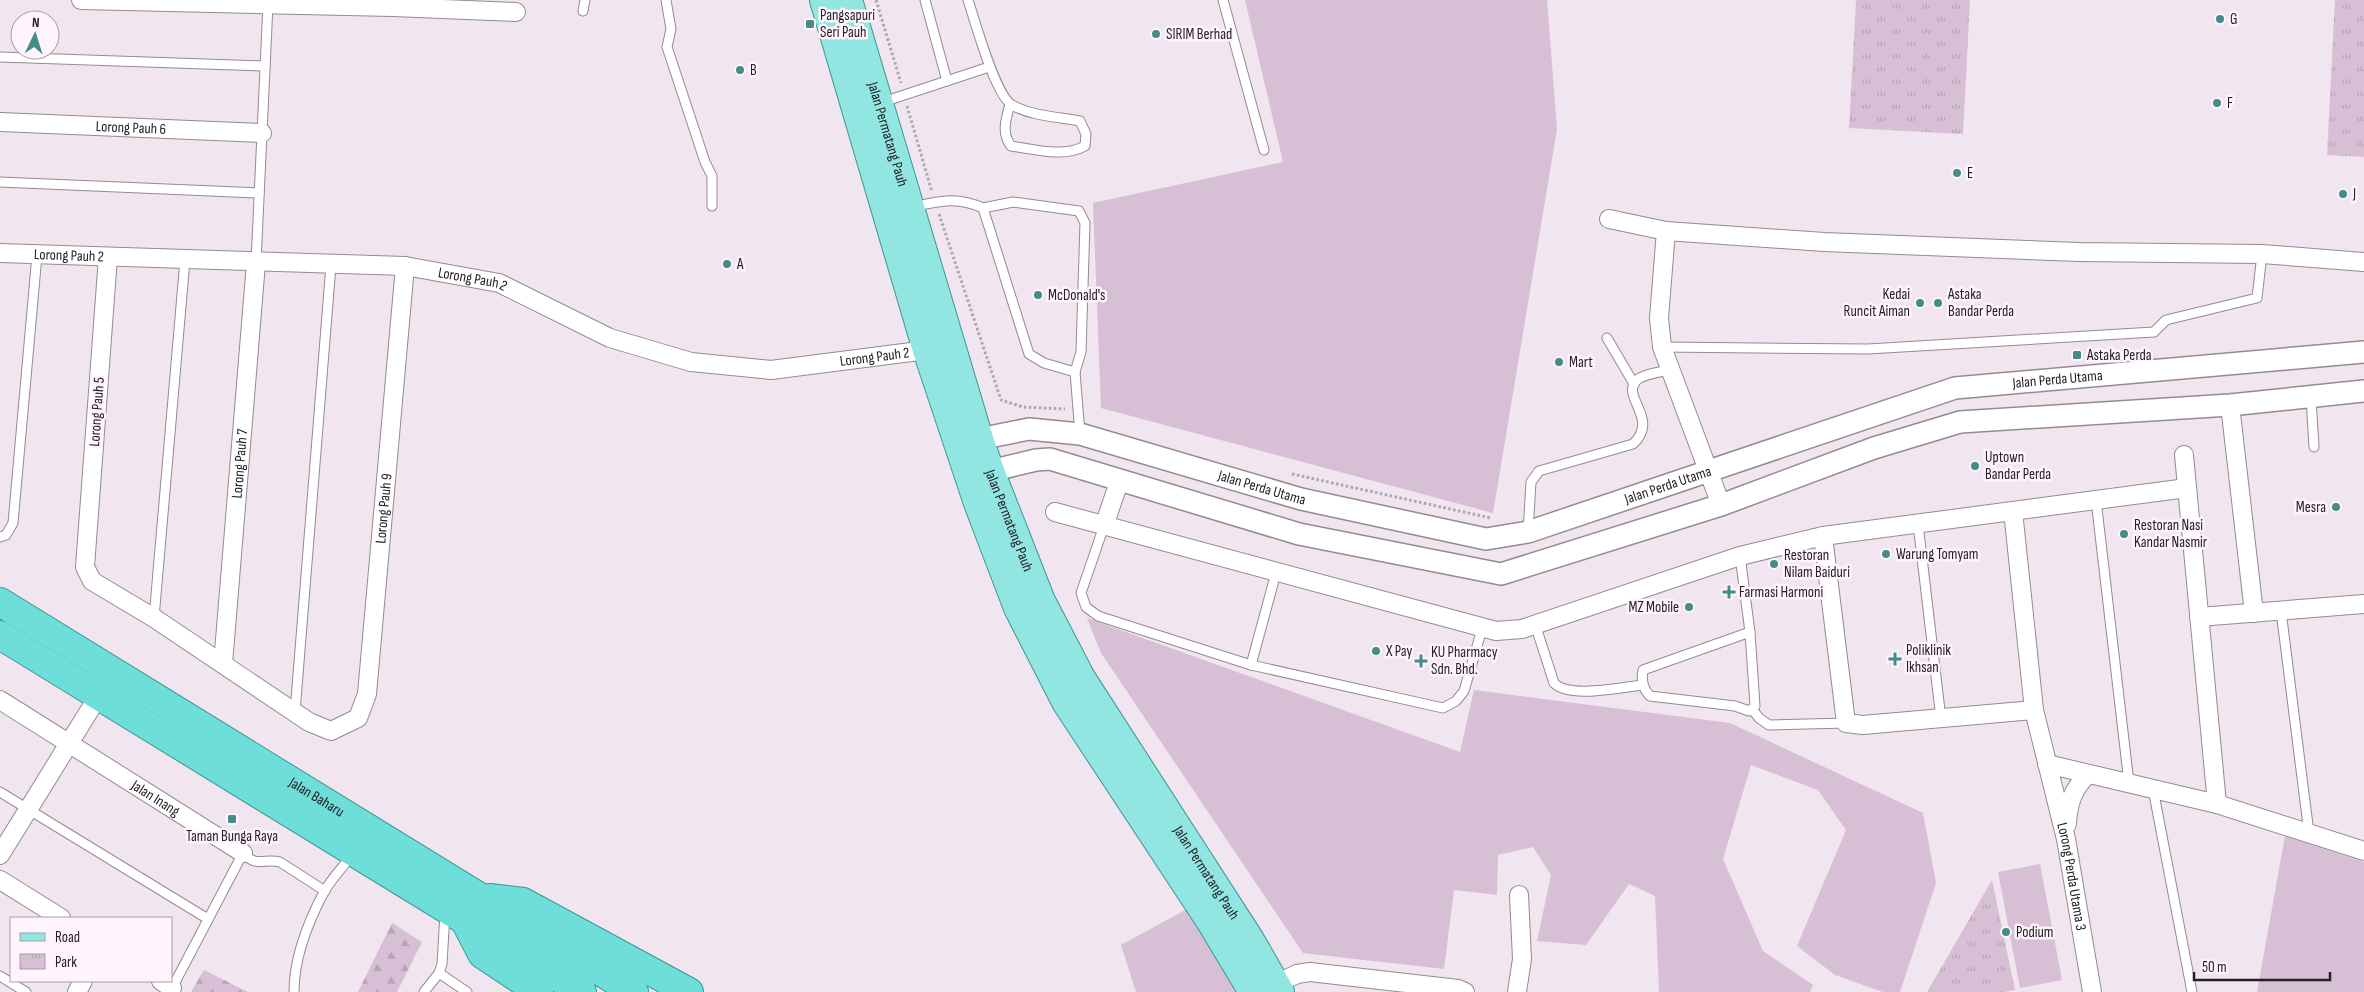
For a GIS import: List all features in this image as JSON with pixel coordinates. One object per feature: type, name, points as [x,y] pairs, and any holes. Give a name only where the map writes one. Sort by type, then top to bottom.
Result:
[{"type":"highway","name":"Jalan Baharu","points":[[0,602],[634,992]]},
{"type":"highway","name":"Jalan Baharu","points":[[0,635],[582,992]]},
{"type":"highway","points":[[478,896],[523,902],[689,992]]},
{"type":"highway","points":[[455,914],[482,954],[539,992]]},
{"type":"main road","name":"Jalan Permatang Pauh","points":[[824,0],[927,350],[978,503],[1018,608],[1066,702],[1211,922],[1270,989]]},
{"type":"main road","name":"Jalan Permatang Pauh","points":[[848,0],[892,99],[923,204],[979,438],[990,471],[1042,601],[1080,678],[1240,923],[1270,989]]},
{"type":"street","points":[[81,0],[268,4],[393,3],[516,12]]},
{"type":"street","name":"Lorong Pauh 6","points":[[0,122],[262,133]]},
{"type":"street","points":[[1609,219],[1666,231],[1824,242],[2079,252],[2262,254],[2364,262]]},
{"type":"street","points":[[1666,231],[1659,318],[1662,347],[1721,505]]},
{"type":"street","name":"Lorong Pauh 2","points":[[0,253],[256,263],[405,266],[499,283],[610,338],[692,362],[771,370],[927,350]]},
{"type":"street","name":"Lorong Pauh 5","points":[[108,257],[85,567],[92,581],[154,618]]},
{"type":"street","name":"Lorong Pauh 7","points":[[223,664],[256,263]]},
{"type":"street","name":"Lorong Pauh 9","points":[[295,712],[309,722],[331,731],[358,718],[367,694],[405,266]]},
{"type":"street","name":"Jalan Perda Utama","points":[[979,438],[1029,429],[1055,430],[1080,434],[1301,499],[1486,539],[1528,532],[1956,388],[2364,352]]},
{"type":"street","points":[[990,471],[1028,461],[1050,459],[1299,534],[1501,574],[1721,505],[1874,448],[1960,422],[2230,405],[2364,391]]},
{"type":"street","points":[[2230,405],[2254,613]]},
{"type":"street","points":[[2184,456],[2217,804]]},
{"type":"street","points":[[1104,526],[1120,479]]},
{"type":"street","points":[[1055,512],[1482,629],[1509,631],[1740,556],[1823,536],[2188,488]]},
{"type":"street","name":"Lorong Perda Utama 3","points":[[2013,511],[2034,710],[2066,839],[2092,992]]},
{"type":"street","points":[[1823,536],[1846,723],[1863,725],[2034,710]]},
{"type":"street","points":[[2199,617],[2364,604]]},
{"type":"street","points":[[154,618],[295,712]]},
{"type":"street","points":[[0,855],[98,695]]},
{"type":"street","name":"Jalan Inang","points":[[0,700],[243,853]]},
{"type":"street","points":[[2047,764],[2217,804],[2364,851]]},
{"type":"street","points":[[2066,839],[2070,798],[2078,784],[2088,774]]},
{"type":"street","points":[[0,880],[59,917]]},
{"type":"street","points":[[1517,992],[1522,960],[1519,895]]},
{"type":"street","points":[[1270,989],[1297,974],[1316,973],[1465,992]]},
{"type":"lane","points":[[583,11],[585,0]]},
{"type":"lane","points":[[666,0],[671,29],[667,47],[705,162],[712,176],[712,206]]},
{"type":"lane","points":[[925,0],[947,81]]},
{"type":"lane","points":[[968,0],[989,67],[1010,104],[1021,110],[1080,121],[1086,134],[1085,146],[1074,152],[1011,146],[1005,138],[1010,104]]},
{"type":"lane","points":[[1222,0],[1264,150]]},
{"type":"lane","points":[[256,263],[268,4]]},
{"type":"lane","points":[[0,56],[265,66]]},
{"type":"lane","points":[[892,99],[989,67]]},
{"type":"lane","points":[[0,182],[260,193]]},
{"type":"lane","points":[[923,204],[951,200],[968,201],[983,208],[1013,202],[1079,211],[1085,223],[1081,352],[1075,372],[1080,434]]},
{"type":"lane","points":[[983,208],[1029,354],[1044,363],[1075,372]]},
{"type":"lane","points":[[1662,347],[1868,349],[2154,332],[2166,320],[2257,298],[2262,254]]},
{"type":"lane","points":[[0,537],[6,535],[13,523],[37,255]]},
{"type":"lane","points":[[154,618],[185,260]]},
{"type":"lane","points":[[295,712],[331,265]]},
{"type":"lane","points":[[1606,338],[1634,384]]},
{"type":"lane","points":[[1528,532],[1531,482],[1539,471],[1633,444],[1641,436],[1644,424],[1632,392],[1634,384],[1639,378],[1669,370]]},
{"type":"lane","points":[[2311,398],[2314,447]]},
{"type":"lane","points":[[2096,500],[2129,783]]},
{"type":"lane","points":[[1918,524],[1941,719]]},
{"type":"lane","points":[[1104,526],[1081,593],[1086,607],[1098,616],[1251,665],[1443,708],[1456,701],[1464,691],[1482,629]]},
{"type":"lane","points":[[1740,556],[1750,632],[1755,706],[1752,709]]},
{"type":"lane","points":[[1251,665],[1276,573]]},
{"type":"lane","points":[[2281,611],[2310,833]]},
{"type":"lane","points":[[1535,624],[1554,683],[1559,688],[1578,691],[1643,685]]},
{"type":"lane","points":[[1750,632],[1644,670],[1642,677],[1643,685],[1650,696],[1752,709],[1769,725],[1846,723]]},
{"type":"lane","points":[[2153,789],[2192,992]]},
{"type":"lane","points":[[0,792],[208,920]]},
{"type":"lane","points":[[172,980],[208,920],[243,853],[250,860],[280,862],[325,891]]},
{"type":"lane","points":[[294,992],[295,965],[325,891],[354,853]]},
{"type":"lane","points":[[424,992],[438,973],[455,914]]},
{"type":"lane","points":[[438,973],[467,992]]},
{"type":"lane","points":[[0,976],[26,992]]},
{"type":"path","points":[[876,0],[892,99],[923,204],[1001,400],[1023,407],[1078,411]]},
{"type":"path","points":[[1288,473],[1494,518]]},
{"type":"green space","points":[[1245,0],[1547,0],[1557,129],[1493,513],[1101,408],[1093,203],[1283,162]]},
{"type":"green space","points":[[1856,0],[1970,0],[1963,134],[1849,128]]},
{"type":"green space","points":[[2335,0],[2364,0],[2364,157],[2327,155]]},
{"type":"green space","points":[[1087,618],[1460,752],[1474,690],[1730,723],[1923,813],[1936,883],[1900,992],[1883,992],[1835,975],[1797,946],[1846,830],[1818,790],[1751,765],[1723,859],[1763,951],[1813,985],[1810,992],[1659,992],[1655,896],[1629,884],[1586,945],[1537,941],[1551,875],[1533,847],[1498,855],[1497,895],[1454,890],[1444,969],[1303,953],[1101,653]]},
{"type":"green space","points":[[2285,836],[2364,862],[2364,992],[2257,992]]},
{"type":"green space","points":[[2040,864],[2062,980],[2020,988],[1998,872]]},
{"type":"green space","points":[[1992,880],[2015,990],[2004,992],[1927,992]]},
{"type":"green space","points":[[1187,909],[1236,992],[1136,992],[1121,945]]},
{"type":"green space","points":[[392,923],[422,942],[397,992],[358,992]]},
{"type":"green space","points":[[204,970],[248,992],[191,992]]},
{"type":"place","name":"G","points":[[2220,19]]},
{"type":"place","name":"Pangsapuri Seri Pauh","points":[[810,24]]},
{"type":"place","name":"SIRIM Berhad","points":[[1156,34]]},
{"type":"place","name":"B","points":[[740,70]]},
{"type":"place","name":"F","points":[[2217,103]]},
{"type":"place","name":"E","points":[[1957,173]]},
{"type":"place","name":"J","points":[[2343,194]]},
{"type":"place","name":"A","points":[[727,264]]},
{"type":"place","name":"McDonald's","points":[[1038,295]]},
{"type":"place","name":"Kedai Runcit Aiman","points":[[1920,303]]},
{"type":"place","name":"Astaka Bandar Perda","points":[[1938,303]]},
{"type":"place","name":"Astaka Perda","points":[[2077,355]]},
{"type":"place","name":"Mart","points":[[1559,362]]},
{"type":"place","name":"Uptown Bandar Perda","points":[[1975,466]]},
{"type":"place","name":"Mesra","points":[[2336,507]]},
{"type":"place","name":"Restoran Nasi Kandar Nasmir","points":[[2124,534]]},
{"type":"place","name":"Warung Tomyam","points":[[1886,554]]},
{"type":"place","name":"Restoran Nilam Baiduri","points":[[1774,564]]},
{"type":"place","name":"Farmasi Harmoni","points":[[1729,592]]},
{"type":"place","name":"MZ Mobile","points":[[1689,607]]},
{"type":"place","name":"X Pay","points":[[1376,651]]},
{"type":"place","name":"Poliklinik Ikhsan","points":[[1895,659]]},
{"type":"place","name":"KU Pharmacy Sdn. Bhd.","points":[[1421,661]]},
{"type":"place","name":"Taman Bunga Raya","points":[[232,819]]},
{"type":"place","name":"Podium","points":[[2006,932]]}]
